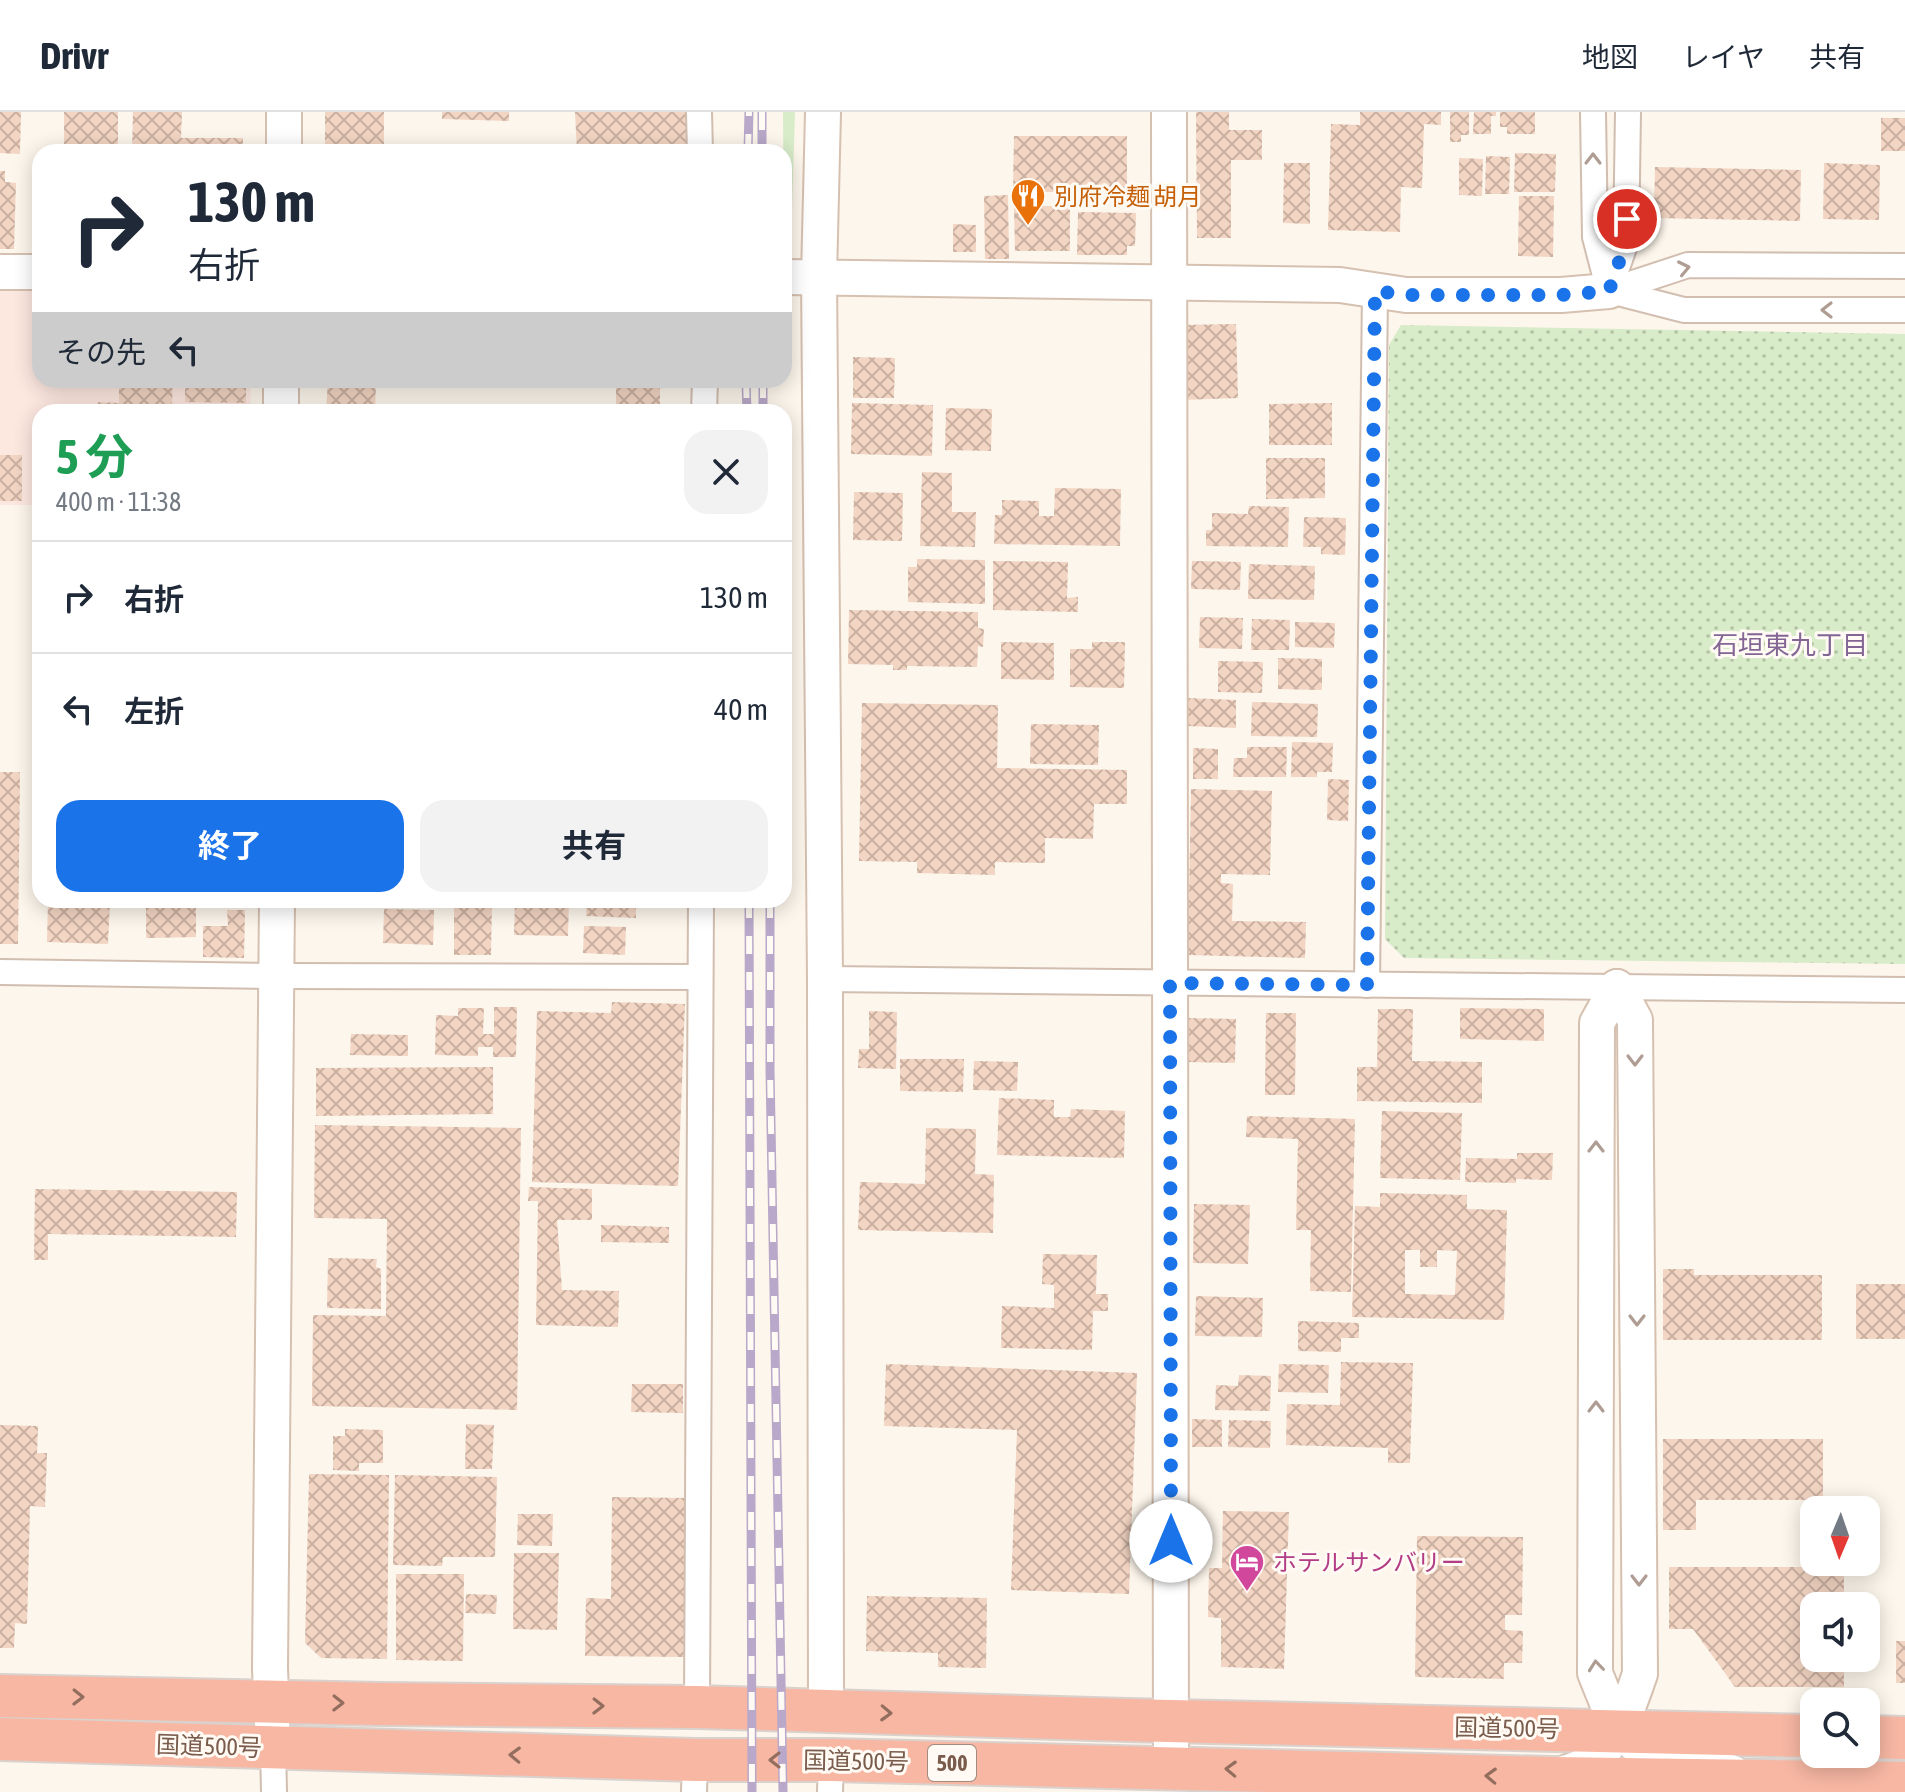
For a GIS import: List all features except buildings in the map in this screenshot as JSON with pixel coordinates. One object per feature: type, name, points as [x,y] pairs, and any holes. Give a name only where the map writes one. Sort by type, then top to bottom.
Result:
[{"type":"highway","name":"国道500号","points":[[0,1696],[697,1707],[1800,1736]]},
{"type":"highway","points":[[1880,1737],[1905,1738]]},
{"type":"highway","name":"国道500号","points":[[0,1739],[273,1748],[694,1776],[1171,1780],[1550,1778],[1905,1783]]},
{"type":"street","points":[[284,112],[284,144]]},
{"type":"street","points":[[699,112],[700,144]]},
{"type":"street","points":[[823,112],[819,277],[825,979],[826,1711]]},
{"type":"street","points":[[1169,112],[1171,1780]]},
{"type":"street","points":[[1593,112],[1595,237],[1609,291]]},
{"type":"street","points":[[1609,291],[1626,242],[1628,112]]},
{"type":"street","points":[[792,277],[1340,285],[1406,295],[1561,295],[1609,291],[1688,265],[1905,266]]},
{"type":"street","points":[[0,272],[32,272]]},
{"type":"street","points":[[1367,985],[1375,291]]},
{"type":"street","points":[[1609,291],[1684,310],[1905,310]]},
{"type":"street","points":[[274,1792],[271,1702],[277,908]]},
{"type":"street","points":[[697,1707],[701,908]]},
{"type":"street","points":[[0,972],[700,977]]},
{"type":"street","points":[[825,979],[1905,990]]},
{"type":"street","points":[[1617,987],[1597,1023],[1595,1673],[1618,1730],[1642,1750],[1685,1757],[1756,1780]]},
{"type":"street","points":[[1550,1778],[1585,1766],[1603,1750],[1618,1730],[1640,1674],[1635,1020],[1617,987]]},
{"type":"shaded area","points":[[0,288],[32,288],[32,388],[251,388],[250,404],[32,404],[32,505],[0,505]]},
{"type":"green space","points":[[783,112],[795,112],[792,210],[792,144],[783,144]]},
{"type":"green space","points":[[1401,325],[1905,334],[1905,964],[1404,958],[1385,939],[1389,345]]},
{"type":"railway","points":[[748,144],[749,112]]},
{"type":"railway","points":[[762,112],[762,144]]},
{"type":"railway","points":[[746,388],[747,404]]},
{"type":"railway","points":[[763,388],[763,404]]},
{"type":"railway","points":[[749,908],[752,1792]]},
{"type":"railway","points":[[770,908],[783,1792]]},
{"type":"place","name":"別府冷麺 胡月","points":[[1028,227]]},
{"type":"place","name":"ホテルサンバリー","points":[[1247,1593]]},
{"type":"district","name":"石垣東九丁目","points":[[1790,645]]},
{"type":"route","points":[[1171,1541],[1170,983],[1367,985],[1375,291],[1406,295],[1561,295],[1609,291],[1626,242],[1627,219]]}]
